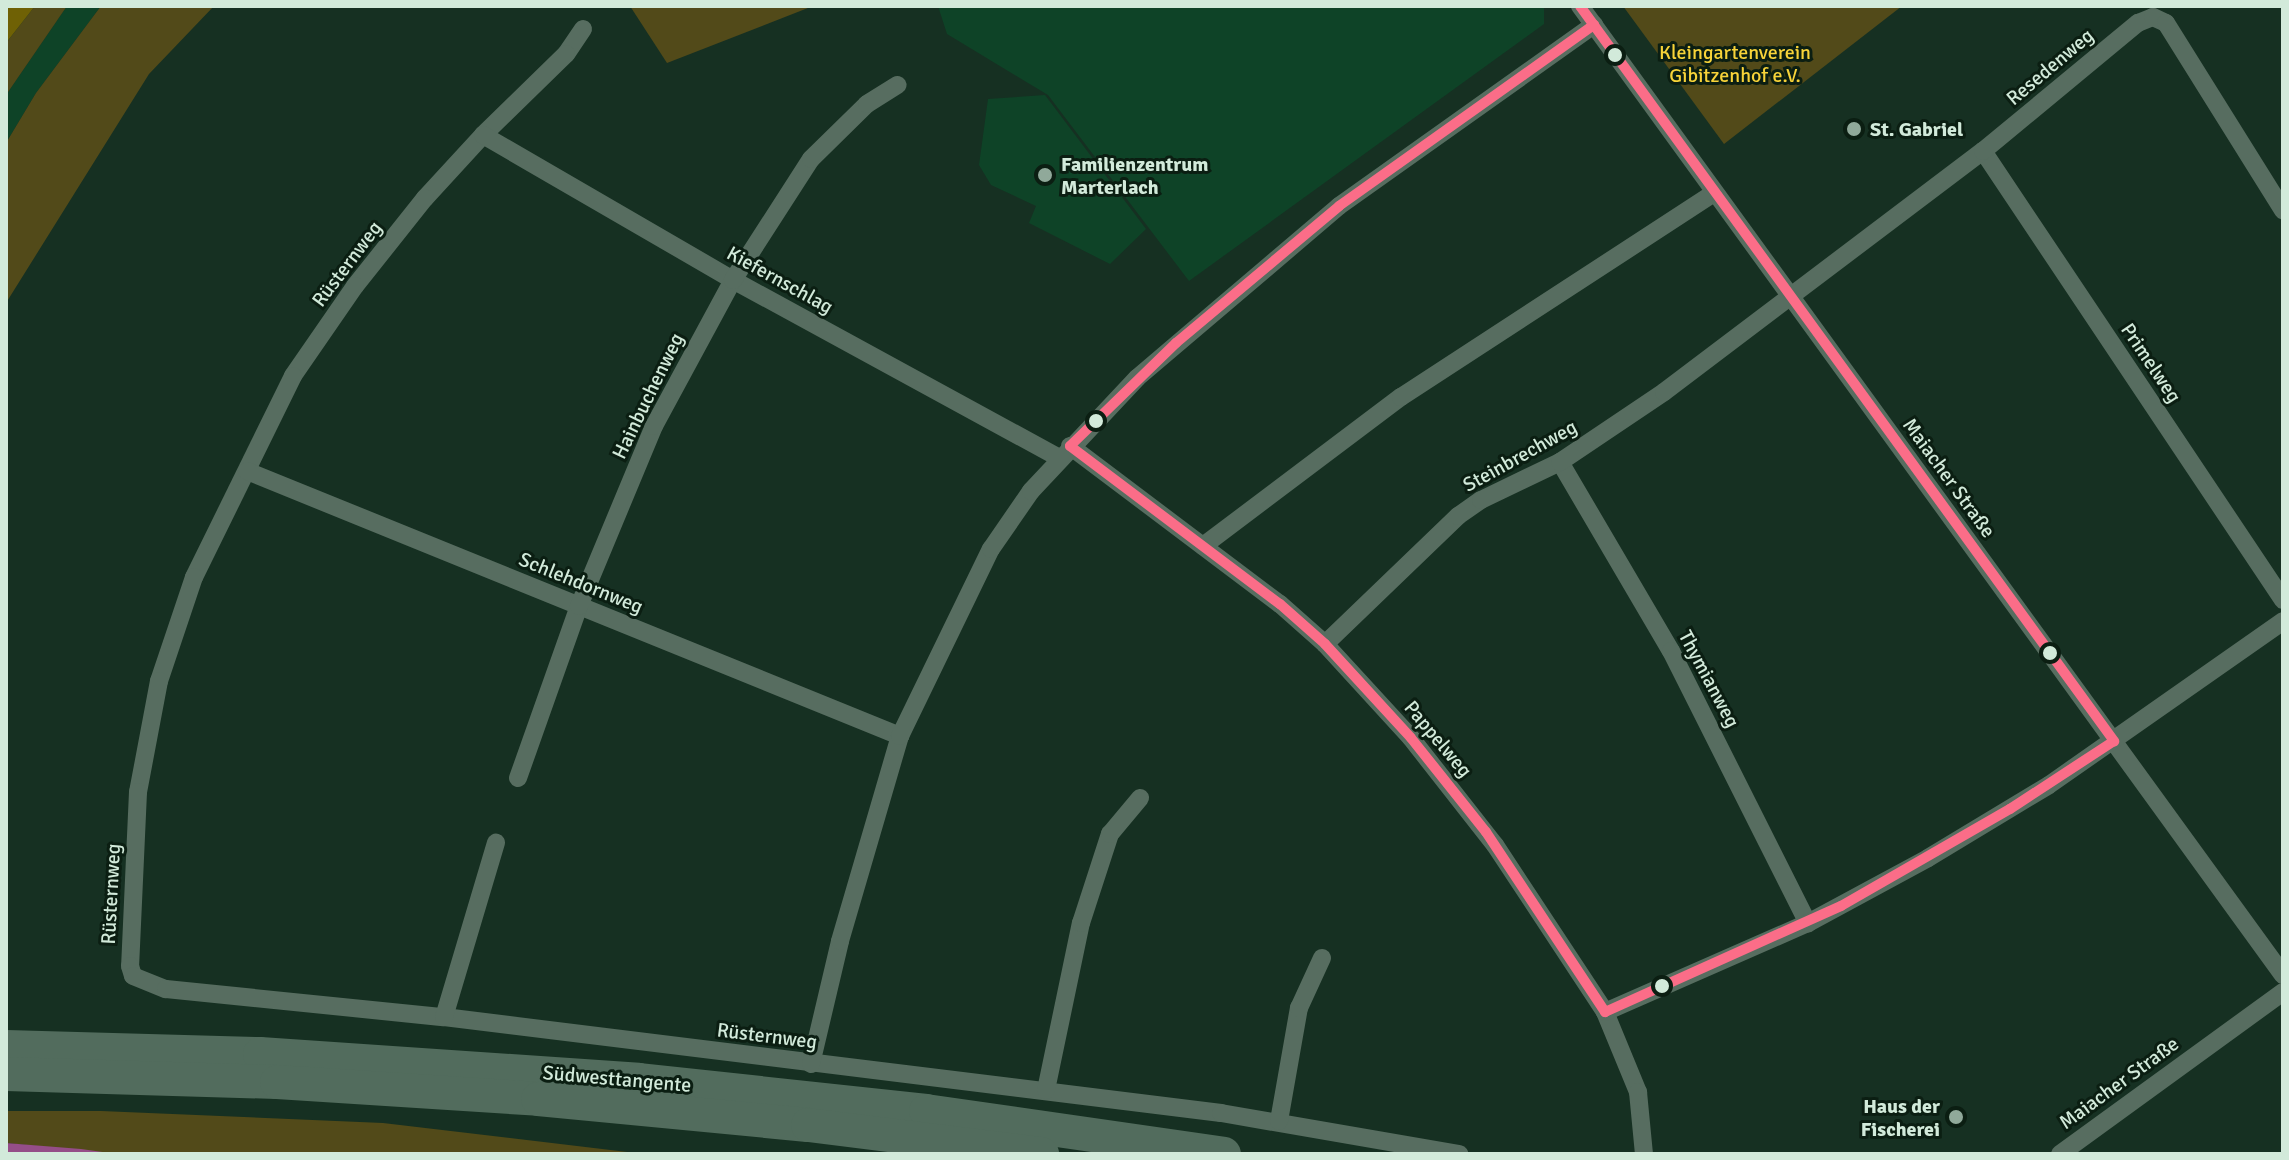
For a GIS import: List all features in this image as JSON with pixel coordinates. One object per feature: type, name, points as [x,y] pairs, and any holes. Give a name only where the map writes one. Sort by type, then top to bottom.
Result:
[{"type":"highway","name":"Südwesttangente","points":[[6,1047],[276,1055],[638,1080],[926,1111],[1224,1154]]},
{"type":"highway","name":"Südwesttangente","points":[[6,1074],[277,1082],[492,1095],[794,1123],[1042,1154]]},
{"type":"street","name":"Maiacher Straße","points":[[1580,6],[2283,975]]},
{"type":"street","name":"Resedenweg","points":[[1790,297],[1983,151],[2138,23],[2153,17],[2166,23],[2283,210]]},
{"type":"street","points":[[811,1064],[840,941],[900,736],[991,549],[1064,452],[1147,369],[1339,206],[1594,25]]},
{"type":"street","name":"Rüsternweg","points":[[583,29],[566,54],[483,135],[425,198],[355,286],[293,376],[194,577],[159,681],[138,792],[130,934],[133,976],[166,989],[444,1017],[1279,1121],[1459,1154]]},
{"type":"street","name":"Hainbuchenweg","points":[[518,778],[579,606],[654,426],[733,280],[811,159],[867,104],[898,85]]},
{"type":"street","name":"Kiefernschlag","points":[[483,135],[733,280],[1064,452]]},
{"type":"street","name":"Primelweg","points":[[1983,151],[2283,600]]},
{"type":"street","points":[[1203,546],[1401,397],[1714,193]]},
{"type":"street","name":"Steinbrechweg","points":[[1325,644],[1458,516],[1481,500],[1560,462],[1664,392],[1790,297]]},
{"type":"street","name":"Pappelweg","points":[[1064,452],[1203,546],[1280,604],[1325,644],[1411,738],[1486,832],[1605,1012],[1638,1092],[1644,1154]]},
{"type":"street","name":"Thymianweg","points":[[1560,462],[1671,651],[1808,923]]},
{"type":"street","name":"Schlehdornweg","points":[[247,471],[900,736]]},
{"type":"street","points":[[1605,1012],[1808,923],[1928,858],[2114,741],[2283,621]]},
{"type":"street","points":[[1046,1090],[1081,923],[1095,879],[1110,834],[1140,798]]},
{"type":"street","points":[[444,1017],[496,843]]},
{"type":"street","points":[[1279,1121],[1299,1008],[1322,958]]},
{"type":"street","name":"Maiacher Straße","points":[[2060,1154],[2283,992]]},
{"type":"shaded area","points":[[6,6],[35,6],[6,43]]},
{"type":"shaded area","points":[[67,6],[101,6],[36,93],[6,143],[6,95]]},
{"type":"shaded area","points":[[938,6],[1544,6],[1544,24],[1189,281],[1048,95],[947,34]]},
{"type":"shaded area","name":"Familienzentrum Marterlach","points":[[1045,95],[1146,229],[1110,264],[1029,223],[1036,206],[991,185],[979,165],[988,99]]},
{"type":"shaded area","points":[[6,1143],[81,1149],[117,1154],[6,1154]]},
{"type":"green space","points":[[35,6],[67,6],[6,95],[6,43]]},
{"type":"green space","points":[[101,6],[214,6],[149,74],[6,303],[6,143],[36,93]]},
{"type":"green space","points":[[630,6],[813,6],[667,63]]},
{"type":"green space","name":"Kleingartenverein Gibitzenhof e.V.","points":[[1623,6],[1902,6],[1724,144]]},
{"type":"green space","points":[[6,1111],[101,1111],[383,1123],[644,1154],[117,1154],[6,1143]]},
{"type":"transit line","points":[[1580,6],[2114,741]]},
{"type":"transit line","points":[[1070,446],[1176,343],[1339,206],[1594,25]]},
{"type":"transit line","points":[[1070,446],[1280,604],[1325,644],[1411,738],[1486,832],[1605,1012]]},
{"type":"transit line","points":[[1605,1012],[1841,906],[2010,809],[2114,741]]},
{"type":"place","name":"St. Gabriel","points":[[1854,129]]},
{"type":"place","name":"Familienzentrum Marterlach","points":[[1045,175]]},
{"type":"place","name":"Haus der Fischerei","points":[[1956,1117]]}]
